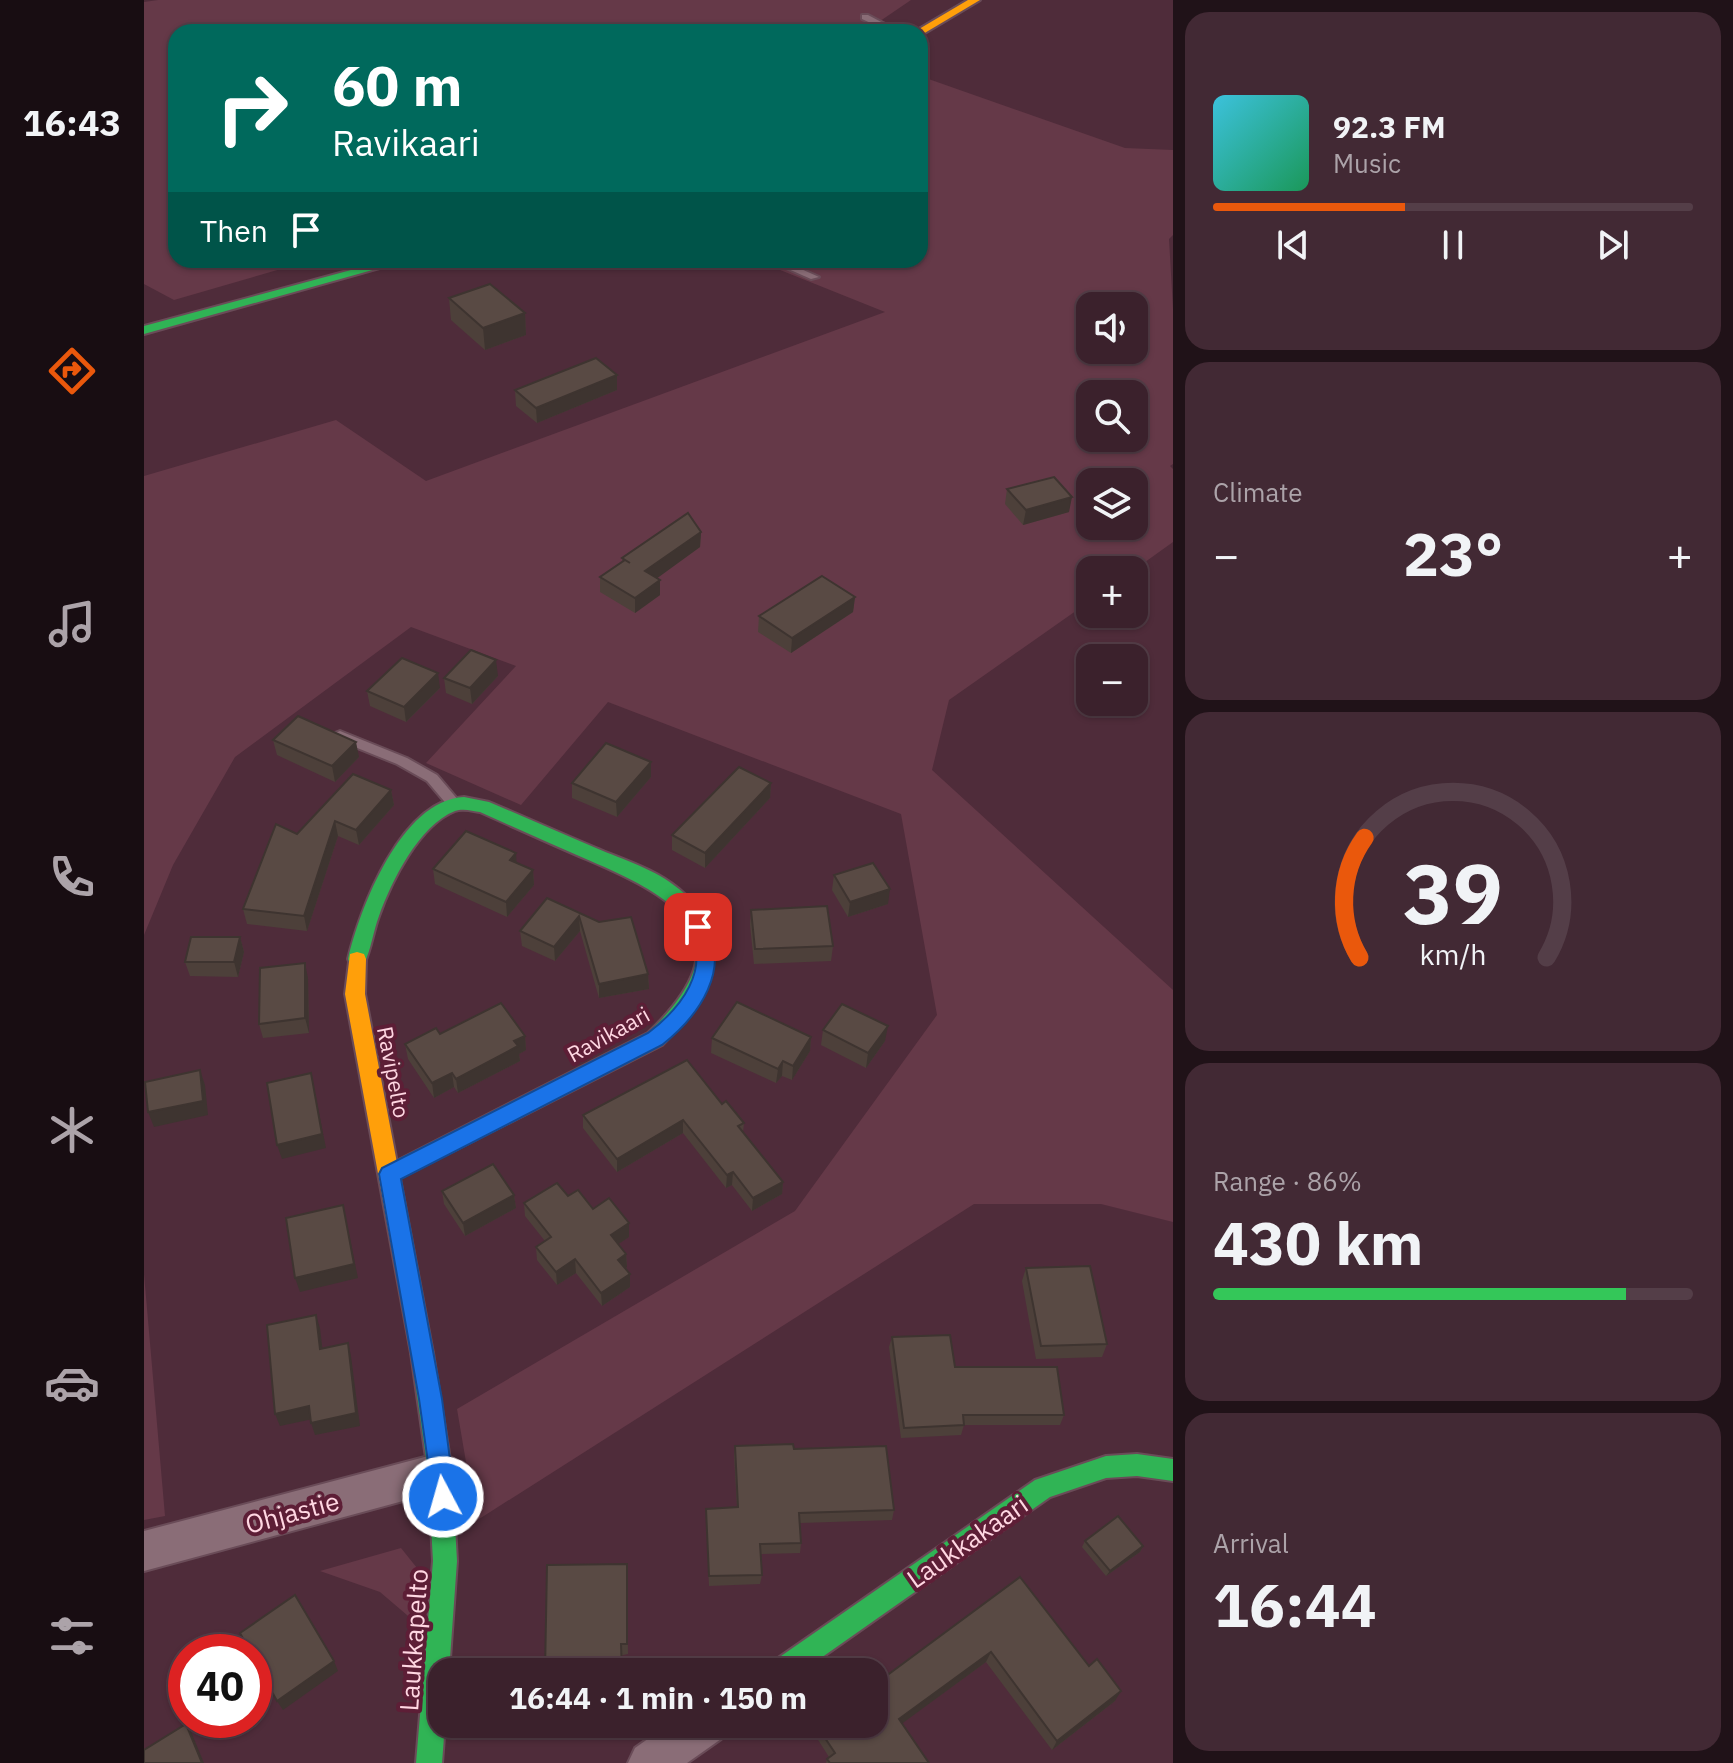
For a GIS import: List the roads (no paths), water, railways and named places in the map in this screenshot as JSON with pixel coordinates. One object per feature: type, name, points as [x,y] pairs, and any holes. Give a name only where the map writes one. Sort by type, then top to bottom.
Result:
[{"type":"street","points":[[928,27],[975,0]]},
{"type":"street","points":[[144,330],[373,268]]},
{"type":"street","name":"Ravipelto","points":[[440,1472],[431,1399],[355,994],[359,946],[377,896],[400,855],[429,822],[454,804]]},
{"type":"street","name":"Ravikaari","points":[[390,1174],[655,1039],[677,1022],[698,993],[706,966],[703,935],[683,904],[654,882],[483,806],[454,804]]},
{"type":"street","name":"Laukkakaari","points":[[800,1658],[1043,1488],[1089,1468],[1137,1463],[1173,1470]]},
{"type":"street","name":"Ohjastie","points":[[144,1551],[440,1472]]},
{"type":"street","name":"Laukkapelto","points":[[429,1763],[445,1561],[440,1472]]},
{"type":"street","points":[[650,1763],[686,1738]]},
{"type":"lane","points":[[865,17],[879,24]]},
{"type":"lane","points":[[792,268],[814,277]]},
{"type":"lane","points":[[340,736],[402,761],[432,778],[454,804]]}]
